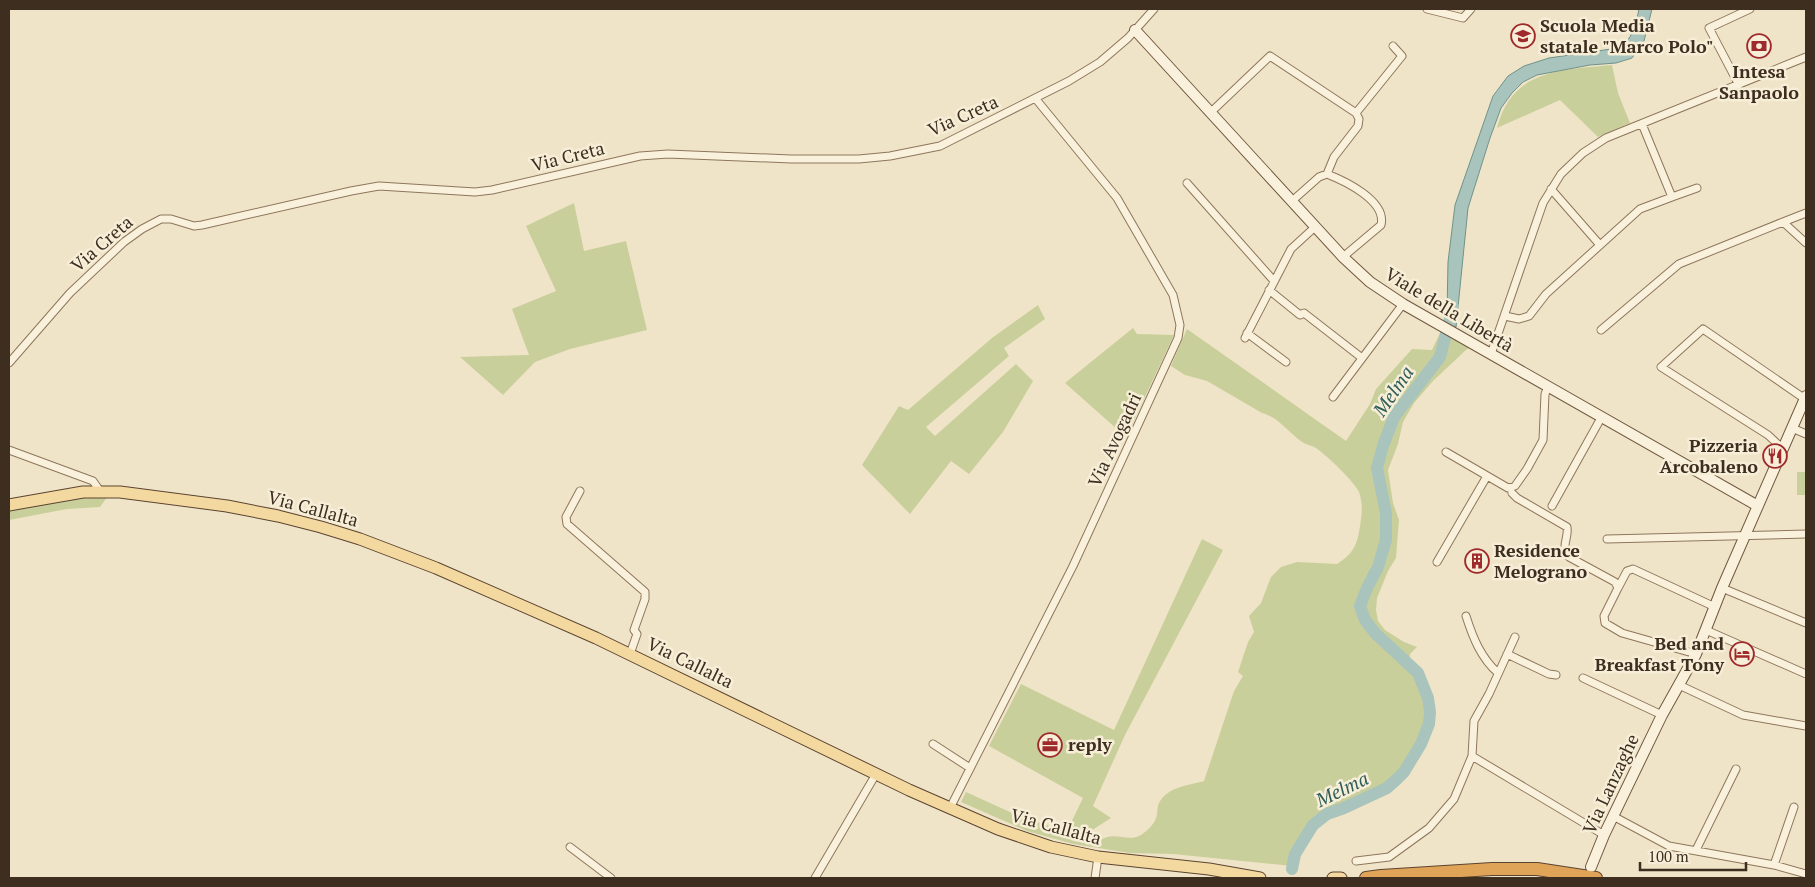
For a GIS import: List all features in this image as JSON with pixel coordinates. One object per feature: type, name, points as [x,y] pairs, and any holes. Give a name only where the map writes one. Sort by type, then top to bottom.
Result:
[{"type":"highway","points":[[1366,878],[1492,869],[1537,869],[1593,873]]},
{"type":"main road","name":"Via Callalta","points":[[9,505],[83,492],[100,491],[227,506],[278,516],[344,534],[436,568],[630,654],[876,774],[998,830],[1042,844],[1098,857],[1209,869],[1260,878]]},
{"type":"main road","points":[[1333,878],[1341,878]]},
{"type":"street","name":"Via Creta","points":[[9,363],[70,292],[124,242],[142,228],[161,219],[171,219],[194,226],[202,225],[378,186],[475,192],[492,190],[640,156],[668,154],[836,159],[890,156],[940,146],[1069,81],[1100,62],[1117,49],[1154,9]]},
{"type":"street","points":[[1426,9],[1463,18],[1471,9]]},
{"type":"street","points":[[1739,85],[1709,28],[1750,9]]},
{"type":"street","name":"Viale della Libertà","points":[[1135,30],[1315,227],[1370,282],[1403,304],[1758,506]]},
{"type":"street","points":[[1356,113],[1402,56],[1393,46]]},
{"type":"street","points":[[1210,113],[1270,56],[1356,113],[1359,119],[1358,126],[1334,157],[1327,174]]},
{"type":"street","points":[[1491,354],[1543,203],[1561,174],[1583,152],[1606,138],[1806,57]]},
{"type":"street","name":"Via Avogadri","points":[[950,808],[1073,566],[1178,338],[1180,325],[1174,295],[1117,198],[1035,98]]},
{"type":"street","points":[[1642,124],[1672,197]]},
{"type":"street","points":[[1292,201],[1319,177],[1327,174],[1349,183],[1361,191],[1379,210],[1382,219],[1378,227],[1343,257]]},
{"type":"street","points":[[1187,183],[1274,281]]},
{"type":"street","points":[[1505,316],[1519,319],[1529,316],[1546,294],[1640,210],[1697,188]]},
{"type":"street","points":[[1551,189],[1600,245]]},
{"type":"street","points":[[1601,330],[1679,264],[1806,213]]},
{"type":"street","points":[[1783,222],[1806,243]]},
{"type":"street","points":[[1286,362],[1246,335],[1291,249],[1315,227]]},
{"type":"street","points":[[1270,290],[1300,315],[1304,312],[1362,358]]},
{"type":"street","points":[[1333,397],[1403,304]]},
{"type":"street","points":[[1783,449],[1768,435],[1661,367],[1703,328],[1806,398]]},
{"type":"street","points":[[1510,491],[1528,468],[1543,440],[1545,394],[1548,387]]},
{"type":"street","name":"Via Lanzaghe","points":[[1593,873],[1604,835],[1662,715],[1696,654],[1722,588],[1806,398]]},
{"type":"street","points":[[1552,506],[1601,418]]},
{"type":"street","points":[[1792,428],[1806,434]]},
{"type":"street","points":[[9,450],[93,480],[100,491]]},
{"type":"street","points":[[1446,452],[1488,476],[1567,527],[1568,532],[1564,545],[1567,555],[1615,582],[1618,588]]},
{"type":"street","points":[[1438,562],[1488,476]]},
{"type":"street","points":[[580,491],[566,517],[567,524],[645,592],[645,599],[634,630],[637,634],[630,654]]},
{"type":"street","points":[[1607,539],[1806,534]]},
{"type":"street","points":[[1696,654],[1622,633],[1605,623],[1604,616],[1627,571],[1633,569],[1715,608]]},
{"type":"street","points":[[1722,588],[1806,623]]},
{"type":"street","points":[[1466,616],[1477,647],[1486,661],[1498,673]]},
{"type":"street","points":[[1706,630],[1806,674]]},
{"type":"street","points":[[1356,861],[1390,857],[1429,828],[1454,799],[1472,756],[1474,721],[1515,637]]},
{"type":"street","points":[[1507,654],[1549,674],[1556,675]]},
{"type":"street","points":[[1583,678],[1662,715]]},
{"type":"street","points":[[1679,685],[1743,715],[1774,722],[1806,726]]},
{"type":"street","points":[[933,744],[970,768]]},
{"type":"street","points":[[1472,756],[1604,835]]},
{"type":"street","points":[[1696,850],[1736,769]]},
{"type":"street","points":[[814,878],[876,774]]},
{"type":"street","points":[[1774,865],[1794,807]]},
{"type":"street","points":[[1613,816],[1670,846],[1774,865],[1806,874]]},
{"type":"street","points":[[570,847],[611,878]]},
{"type":"street","points":[[1095,878],[1098,857]]},
{"type":"green space","points":[[1612,65],[1618,93],[1630,123],[1598,137],[1560,100],[1497,128],[1504,109],[1514,94],[1527,83],[1541,76],[1557,72]]},
{"type":"green space","points":[[574,203],[584,251],[626,241],[647,330],[570,349],[535,362],[503,395],[460,357],[529,355],[512,309],[556,291],[526,226]]},
{"type":"green space","points":[[1038,305],[1045,319],[1004,348],[1009,356],[926,427],[935,436],[1016,364],[1033,381],[1003,432],[969,474],[951,461],[910,514],[862,465],[899,406],[908,410],[992,338]]},
{"type":"green space","points":[[1133,328],[1137,334],[1174,335],[1126,437],[1065,383]]},
{"type":"green space","points":[[1187,329],[1346,441],[1370,404],[1376,389],[1412,349],[1432,350],[1441,331],[1470,348],[1433,381],[1414,403],[1403,422],[1398,444],[1388,470],[1393,503],[1399,520],[1396,558],[1388,571],[1377,598],[1376,610],[1378,621],[1385,630],[1404,642],[1417,647],[1410,654],[1410,661],[1427,685],[1431,697],[1431,720],[1428,732],[1423,745],[1399,782],[1391,788],[1346,810],[1325,817],[1310,832],[1297,858],[1301,859],[1293,866],[1173,854],[1130,853],[1073,844],[1027,831],[961,802],[966,792],[1023,818],[1067,831],[1083,798],[989,746],[1021,684],[1114,730],[1202,539],[1223,550],[1125,735],[1093,806],[1111,818],[1086,834],[1099,841],[1115,836],[1131,838],[1141,835],[1153,823],[1158,804],[1167,793],[1204,781],[1234,691],[1243,676],[1238,672],[1248,642],[1254,632],[1249,616],[1261,603],[1271,577],[1281,567],[1297,562],[1337,564],[1354,548],[1359,533],[1362,513],[1360,496],[1356,487],[1321,452],[1302,442],[1273,418],[1207,381],[1185,375],[1171,366]]},
{"type":"green space","points":[[1797,472],[1806,472],[1806,495],[1797,495]]},
{"type":"green space","points":[[108,496],[100,507],[67,509],[9,520],[9,507],[64,498]]},
{"type":"water","points":[[1639,9],[1652,9],[1644,41],[1632,58],[1616,63],[1590,65],[1537,75],[1523,82],[1501,108],[1468,208],[1456,327],[1445,320],[1447,313],[1448,262],[1455,205],[1493,96],[1508,76],[1524,66],[1549,58],[1618,48],[1627,41],[1633,32]]},
{"type":"waterway","name":"Melma","points":[[1292,869],[1295,854],[1313,825],[1327,814],[1387,788],[1404,772],[1421,744],[1429,724],[1428,698],[1418,673],[1375,633],[1365,620],[1360,606],[1378,567],[1386,540],[1386,513],[1377,468],[1383,446],[1394,417],[1440,357],[1453,307]]},
{"type":"place","name":"Scuola Media statale \"Marco Polo\"","points":[[1523,36]]},
{"type":"place","name":"Intesa Sanpaolo","points":[[1759,46]]},
{"type":"place","name":"Pizzeria Arcobaleno","points":[[1775,456]]},
{"type":"place","name":"Residence Melograno","points":[[1477,561]]},
{"type":"place","name":"Bed and Breakfast Tony","points":[[1742,654]]},
{"type":"place","name":"reply","points":[[1050,745]]}]
